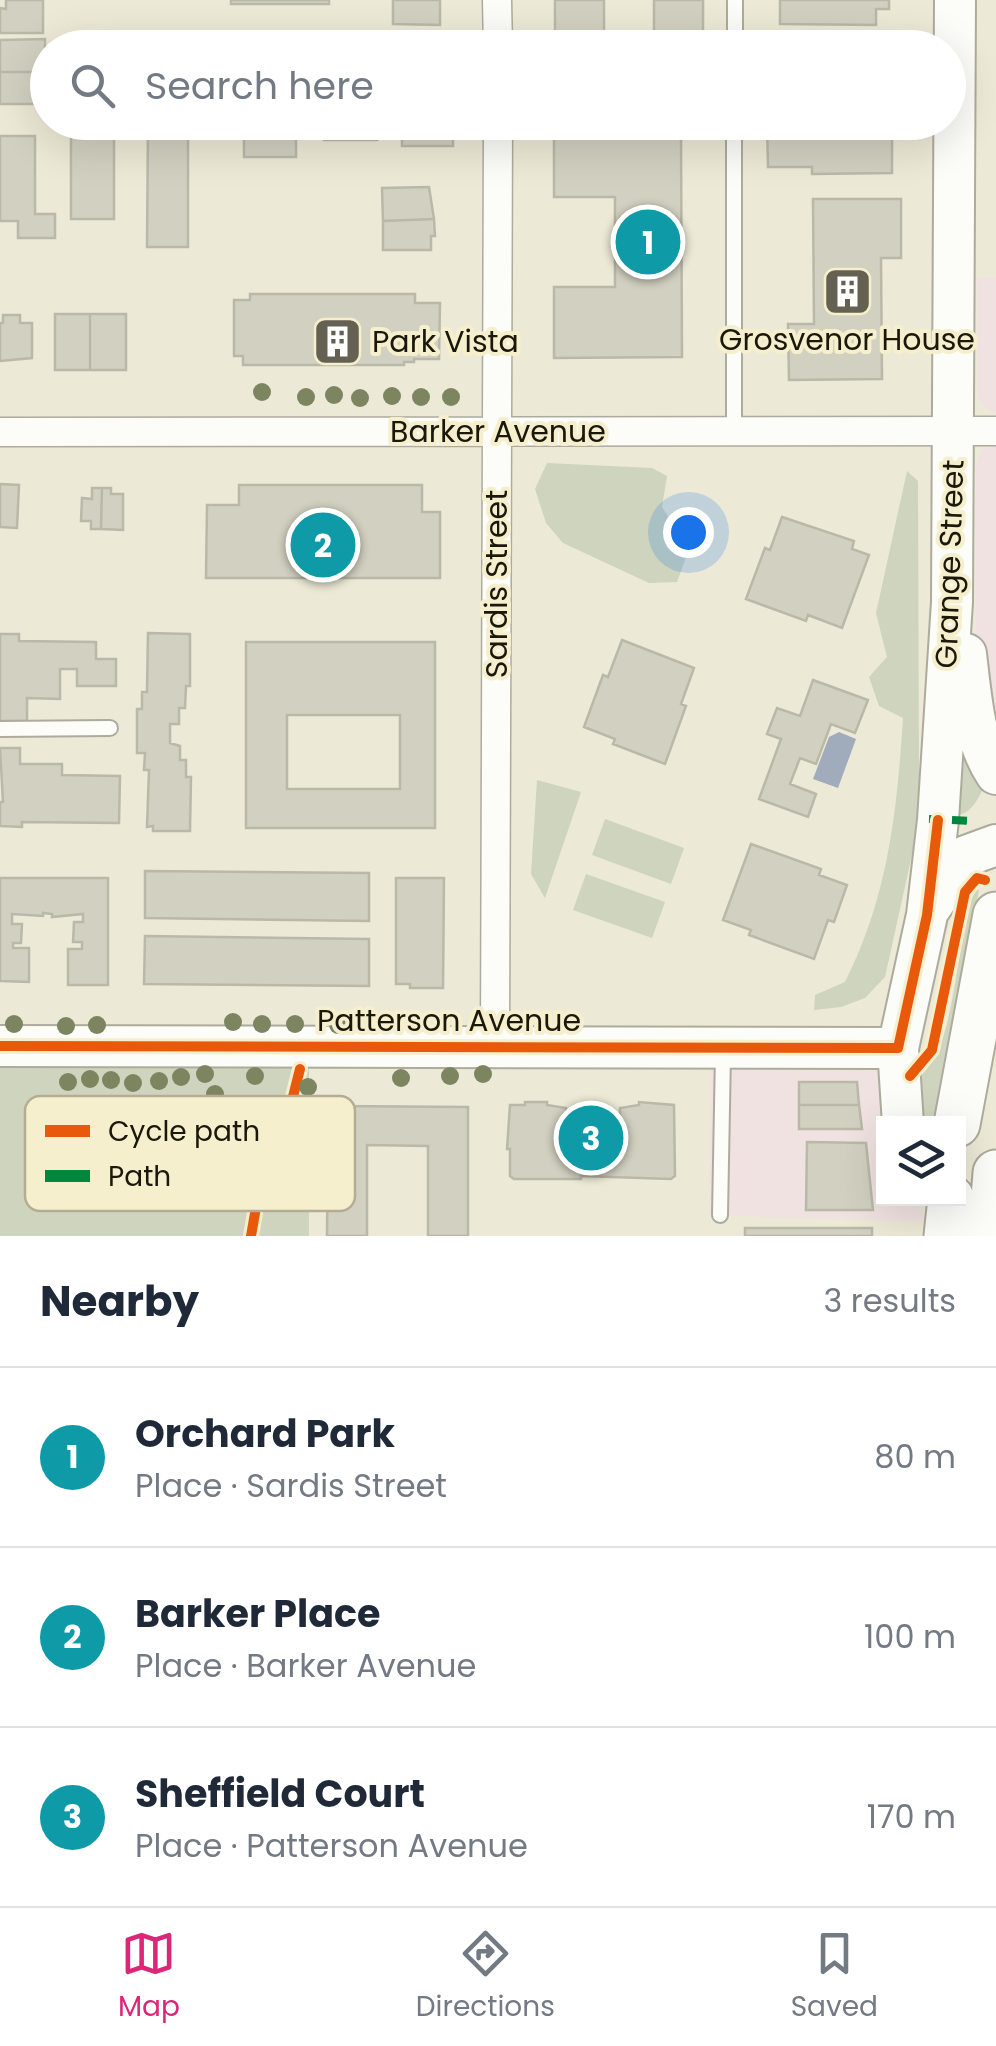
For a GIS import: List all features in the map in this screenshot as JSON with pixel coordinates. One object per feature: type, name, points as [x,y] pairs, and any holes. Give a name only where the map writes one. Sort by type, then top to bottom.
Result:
[{"type":"main road","points":[[959,1116],[996,915]]},
{"type":"main road","points":[[991,1236],[996,1173]]},
{"type":"street","points":[[497,0],[498,30]]},
{"type":"street","name":"Grange Street","points":[[955,0],[955,30]]},
{"type":"street","name":"Sardis Street","points":[[495,1046],[498,140]]},
{"type":"street","name":"Grange Street","points":[[902,1116],[898,1048],[927,915],[938,820],[952,602],[955,140]]},
{"type":"street","name":"Barker Avenue","points":[[0,432],[996,432]]},
{"type":"street","points":[[952,602],[966,651],[984,757],[996,774]]},
{"type":"street","points":[[927,915],[966,856],[996,845]]},
{"type":"street","name":"Patterson Avenue","points":[[0,1046],[898,1048]]},
{"type":"lane","points":[[734,30],[735,0]]},
{"type":"lane","points":[[734,140],[734,432]]},
{"type":"lane","points":[[0,729],[110,728]]},
{"type":"lane","points":[[720,1215],[722,1047]]},
{"type":"shaded area","points":[[977,278],[996,278],[996,413],[983,407],[978,395]]},
{"type":"shaded area","points":[[996,445],[996,758],[976,660],[976,464],[982,449]]},
{"type":"shaded area","points":[[710,1067],[875,1067],[881,1071],[882,1116],[876,1116],[876,1206],[918,1206],[926,1222],[709,1215]]},
{"type":"green space","points":[[547,463],[652,468],[667,476],[662,507],[689,549],[677,582],[649,583],[563,543],[546,523],[535,489]]},
{"type":"green space","points":[[907,471],[918,481],[919,780],[915,841],[885,977],[865,998],[841,1007],[814,1010],[815,995],[845,982],[871,918],[888,853],[903,718],[879,706],[869,677],[887,657],[876,613]]},
{"type":"green space","points":[[960,710],[986,784],[969,810],[953,815]]},
{"type":"green space","points":[[537,780],[581,792],[545,898],[531,874]]},
{"type":"green space","points":[[605,819],[684,848],[671,884],[592,855]]},
{"type":"green space","points":[[586,874],[665,902],[652,938],[573,910]]},
{"type":"green space","points":[[976,889],[979,890],[937,1116],[916,1116],[916,1079],[941,1044]]},
{"type":"green space","points":[[0,1066],[309,1067],[309,1096],[25,1096],[25,1211],[309,1211],[309,1236],[0,1236]]},
{"type":"water","points":[[839,732],[856,739],[838,788],[813,779],[829,737]]},
{"type":"building","points":[[6,0],[43,0],[43,30],[0,33],[0,8],[6,9]]},
{"type":"building","points":[[231,0],[329,0],[329,4],[231,4]]},
{"type":"building","points":[[393,0],[440,0],[440,25],[393,24]]},
{"type":"building","points":[[555,0],[604,0],[604,30],[555,30]]},
{"type":"building","points":[[654,0],[703,0],[703,30],[654,30]]},
{"type":"building","points":[[780,0],[889,0],[889,9],[876,9],[876,25],[780,24]]},
{"type":"building","points":[[30,39],[30,72],[0,72],[0,40]]},
{"type":"building","points":[[0,72],[30,72],[30,104],[0,104]]},
{"type":"building","points":[[0,136],[30,136],[30,140],[35,140],[35,214],[55,214],[55,238],[18,238],[18,221],[0,221]]},
{"type":"building","points":[[71,140],[114,140],[114,219],[71,219]]},
{"type":"building","points":[[148,140],[188,140],[188,247],[147,247]]},
{"type":"building","points":[[244,140],[296,140],[296,157],[244,157]]},
{"type":"building","points":[[402,140],[453,140],[453,146],[402,146]]},
{"type":"building","points":[[554,140],[681,140],[682,357],[554,358],[554,287],[615,287],[615,197],[554,197]]},
{"type":"building","points":[[767,140],[892,140],[892,173],[812,174],[812,167],[768,167]]},
{"type":"building","points":[[429,187],[434,219],[383,221],[382,188]]},
{"type":"building","name":"Grosvenor House","points":[[813,199],[901,199],[901,258],[881,258],[882,379],[789,380],[788,324],[814,324]]},
{"type":"building","points":[[434,219],[431,250],[383,250],[383,221]]},
{"type":"building","name":"Park Vista","points":[[250,294],[415,294],[415,303],[440,303],[439,359],[414,359],[404,365],[243,365],[243,356],[234,356],[234,300],[250,300]]},
{"type":"building","points":[[55,314],[90,314],[90,370],[55,370]]},
{"type":"building","points":[[90,314],[126,314],[126,370],[90,370]]},
{"type":"building","points":[[3,315],[20,315],[20,323],[32,323],[32,358],[0,361]]},
{"type":"building","points":[[0,484],[19,485],[17,528],[0,527]]},
{"type":"building","points":[[239,485],[422,485],[422,512],[440,512],[440,578],[206,578],[207,505],[239,505]]},
{"type":"building","points":[[92,488],[102,488],[101,529],[91,529],[91,521],[81,521],[82,498],[92,499]]},
{"type":"building","points":[[102,488],[111,488],[111,494],[123,494],[123,530],[101,529]]},
{"type":"building","points":[[782,517],[854,541],[852,549],[869,555],[842,628],[808,615],[806,621],[746,599],[765,548],[770,550]]},
{"type":"building","points":[[148,633],[190,634],[190,686],[186,686],[185,708],[179,708],[179,724],[170,724],[170,743],[180,746],[180,760],[186,760],[186,777],[191,777],[190,831],[153,831],[153,826],[147,827],[149,770],[144,770],[145,753],[137,753],[137,709],[142,709],[142,692],[147,692]]},
{"type":"building","points":[[0,634],[19,634],[19,641],[96,642],[96,659],[116,659],[116,686],[77,686],[77,669],[60,669],[60,699],[27,698],[27,721],[0,721]]},
{"type":"building","points":[[622,640],[694,668],[681,704],[686,706],[665,764],[613,744],[615,739],[584,727],[603,675],[608,677]]},
{"type":"building","points":[[246,642],[435,642],[435,828],[246,828]],"holes":[[[287,715],[400,715],[400,789],[287,789]]]},
{"type":"building","points":[[813,680],[868,700],[855,733],[831,724],[816,764],[800,758],[790,784],[816,794],[808,817],[759,799],[781,739],[767,734],[777,708],[800,716]]},
{"type":"building","points":[[0,748],[20,748],[20,764],[62,764],[62,775],[120,776],[119,823],[22,822],[22,827],[0,826]]},
{"type":"building","points":[[751,844],[821,869],[819,875],[847,885],[834,922],[828,920],[814,959],[749,935],[751,930],[723,920]]},
{"type":"building","points":[[145,871],[369,873],[369,921],[145,918]]},
{"type":"building","points":[[0,878],[108,878],[108,985],[68,985],[68,949],[82,949],[82,942],[73,942],[74,922],[83,922],[83,914],[12,914],[12,924],[22,924],[21,943],[13,943],[13,948],[29,948],[29,982],[0,981]]},
{"type":"building","points":[[396,878],[444,878],[443,988],[396,984]]},
{"type":"building","points":[[145,936],[369,939],[369,986],[144,984]]},
{"type":"building","points":[[799,1082],[857,1082],[859,1105],[799,1105]]},
{"type":"building","points":[[547,1102],[566,1108],[566,1125],[620,1125],[620,1108],[639,1102],[674,1105],[675,1176],[514,1179],[510,1176],[507,1149],[510,1105]]},
{"type":"building","points":[[799,1105],[859,1105],[862,1129],[799,1129]]},
{"type":"building","points":[[355,1106],[468,1107],[468,1236],[428,1236],[428,1146],[367,1145],[367,1236],[327,1236],[327,1211],[355,1211]]},
{"type":"building","points":[[807,1142],[866,1143],[873,1210],[806,1210]]},
{"type":"building","points":[[745,1228],[872,1228],[872,1236],[745,1236]]},
{"type":"marked path","points":[[929,819],[974,821]]},
{"type":"cycle path","points":[[0,1046],[898,1048],[927,915],[938,820]]},
{"type":"cycle path","points":[[910,1076],[932,1050],[965,892],[977,878],[985,880]]},
{"type":"cycle path","points":[[293,1096],[300,1069]]},
{"type":"cycle path","points":[[251,1236],[255,1211]]},
{"type":"place","name":"Orchard Park","points":[[648,242]]},
{"type":"place","name":"Grosvenor House","points":[[847,291]]},
{"type":"place","name":"Park Vista","points":[[337,342]]},
{"type":"place","name":"Barker Place","points":[[323,545]]},
{"type":"place","name":"Sheffield Court","points":[[591,1138]]}]
